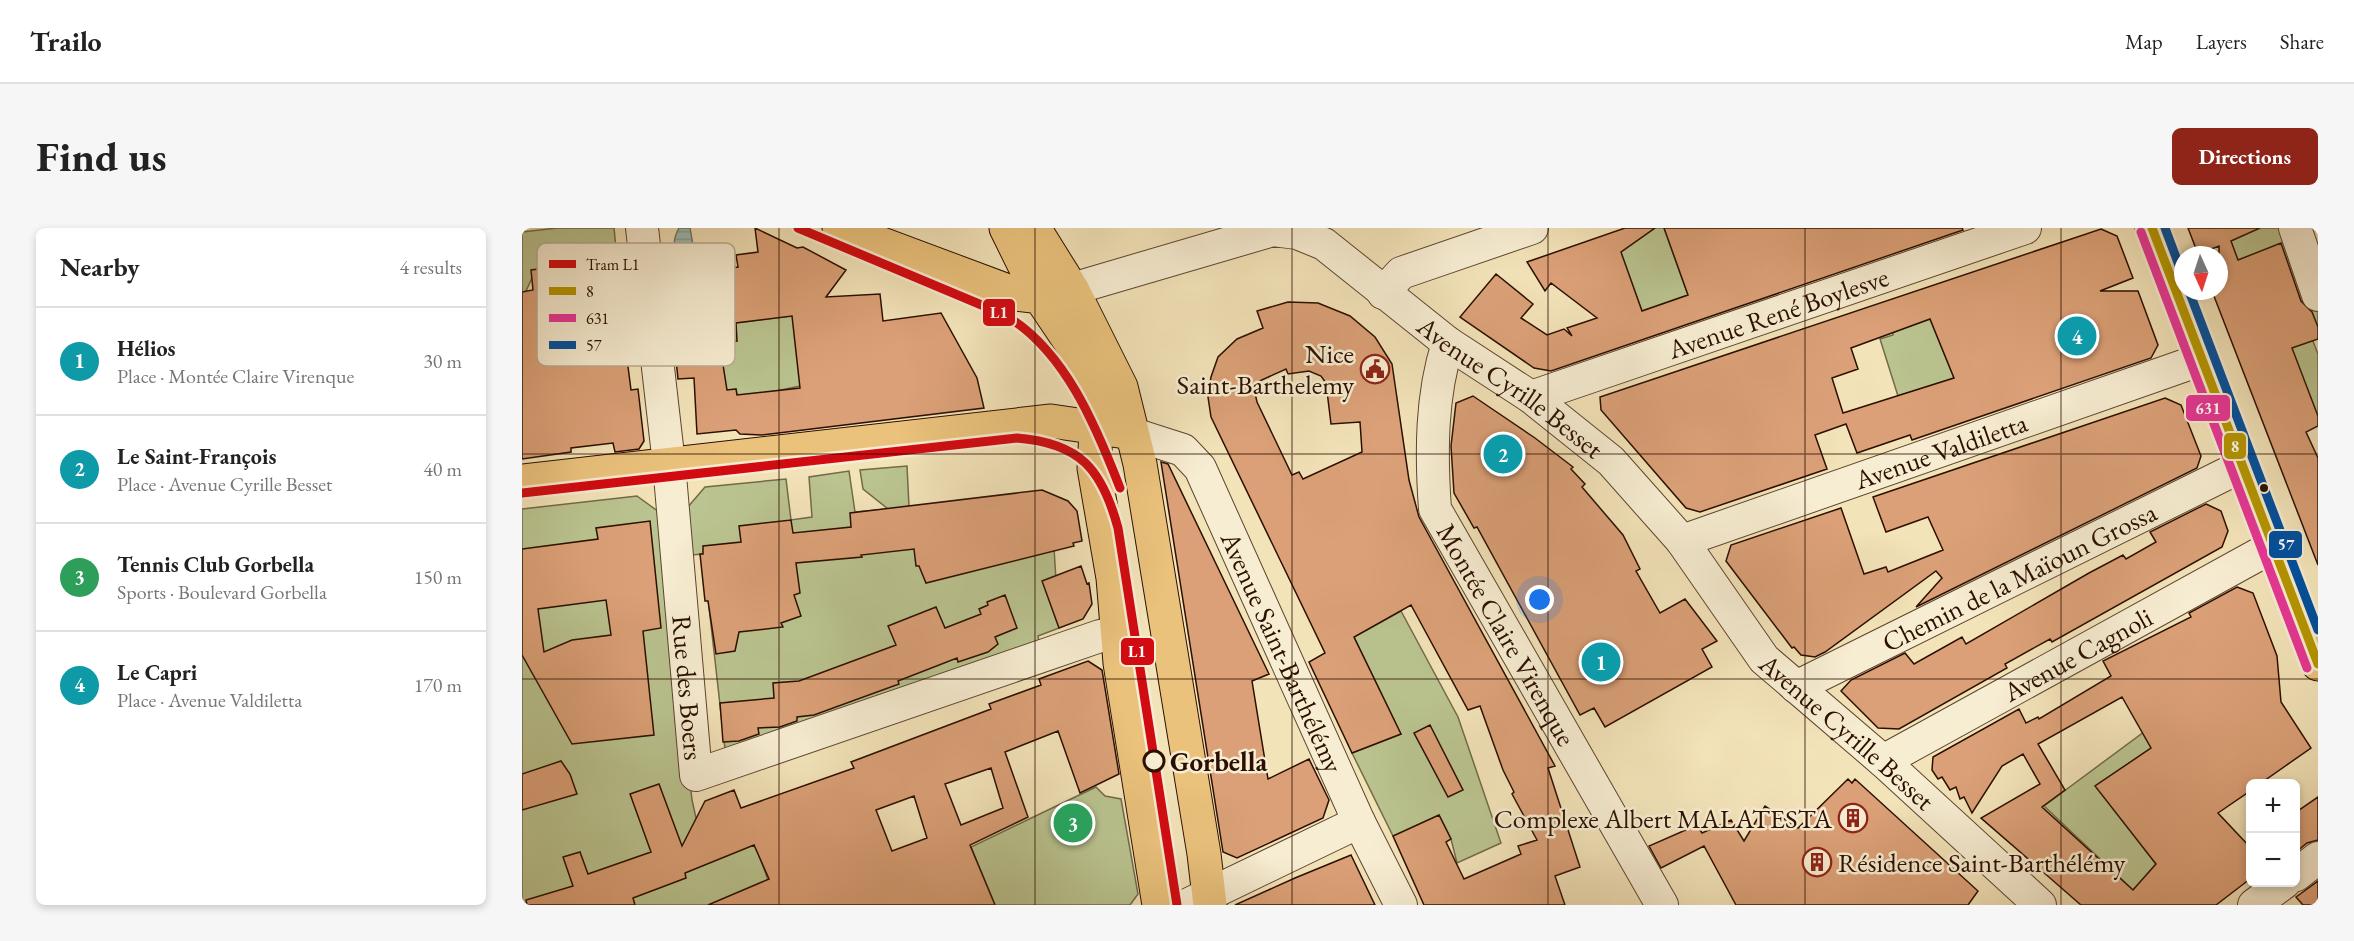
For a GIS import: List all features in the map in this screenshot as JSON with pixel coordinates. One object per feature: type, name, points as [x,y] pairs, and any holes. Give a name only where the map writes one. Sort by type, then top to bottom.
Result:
[{"type":"main road","name":"Avenue Cyrille Besset","points":[[839,228],[994,286],[1040,297],[1072,289]]},
{"type":"main road","points":[[1006,228],[1040,297],[1075,349],[1098,397],[1094,468],[1113,578],[1120,663],[1159,905]]},
{"type":"main road","points":[[1034,228],[1072,289],[1121,387],[1133,434],[1173,655],[1202,901]]},
{"type":"main road","points":[[2152,228],[2200,360],[2318,664]]},
{"type":"main road","points":[[522,481],[1051,421],[1098,426],[1133,434]]},
{"type":"street","name":"Rue des Boers","points":[[642,228],[644,243]]},
{"type":"street","points":[[1383,293],[1401,273],[1532,228]]},
{"type":"street","name":"Avenue René Boylesve","points":[[1531,397],[2025,228]]},
{"type":"street","points":[[2295,228],[2318,295]]},
{"type":"street","name":"Avenue Cyrille Besset","points":[[1072,289],[1222,235],[1284,230],[1334,236],[1383,293],[1448,343],[1531,397],[1611,461],[1682,540],[1764,659],[1883,761],[2040,905]]},
{"type":"street","name":"Montée Claire Virenque","points":[[1448,343],[1438,374],[1431,460],[1435,509],[1662,905]]},
{"type":"street","name":"Avenue Valdiletta","points":[[1682,540],[2200,360]]},
{"type":"street","name":"Rue des Boers","points":[[658,366],[669,464],[696,775],[1100,636],[1118,633]]},
{"type":"street","name":"Avenue Saint-Barthélémy","points":[[1133,434],[1183,450],[1200,468],[1359,822],[1401,905]]},
{"type":"street","name":"Chemin de la Maïoun Grossa","points":[[1796,687],[2242,466]]},
{"type":"street","name":"Avenue Cagnoli","points":[[1883,761],[2272,547]]},
{"type":"street","points":[[1202,901],[1359,822]]},
{"type":"street","points":[[2300,871],[2318,858]]},
{"type":"street","points":[[2254,905],[2278,887]]},
{"type":"green space","points":[[557,228],[614,228],[616,243],[537,243],[537,277],[532,278],[526,291],[532,332],[522,423],[522,232]]},
{"type":"green space","points":[[1655,228],[1664,228],[1688,295],[1642,311],[1620,253]]},
{"type":"green space","points":[[2226,228],[2287,228],[2318,309],[2318,327],[2309,331],[2318,354],[2318,421],[2271,358]]},
{"type":"green space","points":[[815,313],[800,386],[738,399],[736,389],[727,390],[701,377],[710,366],[735,366],[735,323]]},
{"type":"green space","points":[[1930,319],[1954,378],[1898,396],[1880,339]]},
{"type":"green space","points":[[907,466],[909,506],[1054,548],[1059,628],[1038,636],[1039,642],[726,758],[703,554],[692,555],[687,508],[705,487],[786,479],[791,520],[812,517],[809,477],[849,471],[855,512],[888,509],[863,489],[860,470]]},
{"type":"green space","points":[[637,496],[659,512],[692,800],[696,818],[755,844],[777,905],[522,905],[522,509]]},
{"type":"green space","points":[[1401,611],[1458,717],[1501,843],[1457,863],[1451,839],[1439,815],[1393,836],[1352,753],[1401,734],[1354,637]]},
{"type":"green space","points":[[2183,703],[2155,745],[2096,786],[2156,864],[2133,890],[2044,806]]},
{"type":"green space","points":[[1096,787],[1105,796],[1121,799],[1138,894],[1130,905],[995,905],[971,847]]},
{"type":"water","points":[[679,228],[690,228],[693,243],[674,243]]},
{"type":"building","points":[[755,228],[797,248],[803,247],[846,270],[826,297],[880,294],[883,321],[941,313],[977,378],[984,408],[762,435],[740,434],[736,430],[697,434],[694,378],[678,379],[677,366],[723,366],[727,390],[736,389],[737,395],[800,388],[792,316],[736,323],[737,341],[735,341],[735,267],[738,267],[736,255],[758,252]]},
{"type":"building","points":[[1625,228],[1655,228],[1621,252],[1642,311],[1688,295],[1664,228],[1962,228],[1963,230],[1551,371],[1534,368],[1460,317],[1496,274],[1533,304],[1521,318],[1547,335],[1564,329],[1572,336],[1567,328],[1597,318],[1551,283],[1545,291],[1527,262]]},
{"type":"building","points":[[2188,228],[2260,228],[2231,241],[2238,260],[2281,243],[2301,301],[2312,312],[2318,327],[2318,339],[2292,348],[2318,416],[2318,426],[2306,432],[2318,458],[2318,565],[2215,300],[2228,300],[2228,246],[2195,246]]},
{"type":"building","points":[[2101,229],[2117,236],[2133,278],[2100,291],[2138,291],[2158,345],[2151,358],[1912,440],[1910,435],[1857,453],[1846,424],[1815,435],[1827,469],[1700,512],[1686,508],[1601,410],[1600,397]],"holes":[[[1930,319],[1954,378],[1843,413],[1832,378],[1858,369],[1851,348]]]},
{"type":"building","points":[[537,269],[537,366],[628,366],[631,390],[638,389],[644,441],[639,449],[615,452],[613,443],[571,448],[571,452],[522,459],[522,292],[533,290],[531,270]]},
{"type":"building","points":[[1288,302],[1318,303],[1350,316],[1375,337],[1392,364],[1409,480],[1419,517],[1555,766],[1548,768],[1580,867],[1555,876],[1565,905],[1424,905],[1393,836],[1439,815],[1451,839],[1446,842],[1464,879],[1521,854],[1518,846],[1537,840],[1512,794],[1514,792],[1503,770],[1480,706],[1468,710],[1411,605],[1354,637],[1401,734],[1352,753],[1309,662],[1325,653],[1211,417],[1208,397],[1211,377],[1218,357],[1237,339],[1263,328],[1257,311]],"holes":[[[1286,369],[1288,374],[1309,371],[1321,376],[1326,383],[1331,424],[1360,422],[1362,452],[1303,479],[1299,472],[1292,475],[1257,402],[1253,384]]]},
{"type":"building","points":[[1473,396],[1573,467],[1571,469],[1585,484],[1582,487],[1623,535],[1640,569],[1636,571],[1660,613],[1685,599],[1717,641],[1702,649],[1712,667],[1605,727],[1594,708],[1580,715],[1477,527],[1474,528],[1454,493],[1451,446],[1456,403]]},
{"type":"building","points":[[2165,398],[2181,405],[2201,456],[2197,468],[1916,607],[1942,578],[1936,571],[1815,657],[1801,655],[1794,647],[1792,648],[1726,561],[1731,545],[1841,508],[1864,574],[1886,567],[1888,572],[1943,550],[1928,517],[1886,532],[1873,497]]},
{"type":"building","points":[[1161,462],[1168,464],[1269,674],[1252,681],[1268,779],[1309,759],[1329,800],[1323,818],[1237,858],[1223,852]]},
{"type":"building","points":[[1042,490],[1068,501],[1077,511],[1082,541],[1073,543],[1074,546],[926,583],[919,566],[916,566],[914,549],[861,555],[862,557],[796,563],[800,593],[794,595],[801,616],[781,623],[783,627],[739,632],[735,651],[716,654],[708,601],[705,601],[700,554],[703,554],[703,546],[741,542],[739,526],[791,520],[793,533],[851,527],[850,513]]},
{"type":"building","points":[[2206,504],[2221,511],[2228,531],[2222,547],[2052,642],[2050,639],[2005,664],[2007,668],[1899,729],[1878,728],[1841,691],[1851,680],[1905,653],[1914,664],[1962,637],[1966,644],[2089,573],[2123,555],[2126,559],[2156,542],[2150,532]]},
{"type":"building","points":[[650,521],[661,628],[643,631],[654,735],[572,744],[522,655],[522,549],[598,539],[596,528]],"holes":[[[606,600],[611,635],[572,640],[544,652],[538,609]]]},
{"type":"building","points":[[1081,566],[1087,584],[1089,583],[1092,604],[1083,619],[1059,628],[1042,581]]},
{"type":"building","points":[[2237,587],[2253,593],[2277,656],[2281,702],[2311,748],[2267,779],[2246,779],[2246,794],[2218,813],[2246,843],[2246,882],[2216,905],[2081,905],[1981,818],[2040,784],[2023,754],[2002,766],[1972,813],[1964,797],[1960,799],[1956,787],[1950,790],[1942,777],[1938,779],[1932,770],[1933,757],[2019,709],[2026,723],[2038,717],[2039,719],[2111,676],[2103,661],[2191,617],[2189,613]],"holes":[[[2122,697],[2151,748],[2095,786],[2156,864],[2133,890],[2042,807],[2065,790],[2038,744]]]},
{"type":"building","points":[[1005,595],[1017,628],[995,637],[998,644],[988,652],[958,662],[957,658],[898,681],[899,684],[814,715],[797,717],[797,721],[780,727],[758,728],[759,734],[739,741],[723,742],[720,703],[774,698],[773,683],[799,681],[896,645],[888,626],[936,607],[945,628],[981,614],[979,609],[988,605],[987,602]]},
{"type":"building","points":[[1088,661],[1102,670],[1119,774],[1080,793],[1058,731],[1005,752],[1028,817],[970,845],[995,905],[708,905],[769,879],[754,845],[685,873],[686,878],[633,898],[635,905],[527,905],[526,900],[573,886],[563,857],[580,852],[588,874],[651,852],[630,794],[659,784],[682,846],[705,801],[734,790],[741,808],[854,768],[851,762],[991,709],[989,704],[1041,685],[1039,679]],"holes":[[[991,768],[1003,808],[961,825],[945,784]],[[914,796],[927,838],[892,851],[876,810]]]},
{"type":"building","points":[[1430,725],[1463,790],[1448,797],[1414,733]]},
{"type":"building","points":[[561,761],[570,774],[577,794],[522,810],[522,774]]},
{"type":"building","name":"Complexe Albert MALATESTA","points":[[1848,779],[1852,783],[1855,779],[1978,891],[1968,905],[1736,905],[1704,846],[1661,868],[1649,846],[1697,825],[1702,833],[1731,820],[1744,841],[1765,806],[1798,828]]},
{"type":"building","points":[[2318,797],[2318,840],[2307,843],[2300,849],[2300,833],[2300,810]]},
{"type":"building","points":[[1351,855],[1375,905],[1235,905],[1295,878]]},
{"type":"building","points":[[2318,881],[2318,905],[2303,905],[2296,897]]},
{"type":"tram line","name":"L1","points":[[798,228],[1003,314],[1025,329],[1044,347],[1075,390],[1089,415],[1120,488]]},
{"type":"tram line","name":"L1","points":[[522,493],[1017,438],[1039,441],[1072,453],[1096,475],[1112,507],[1118,528],[1177,905]]},
{"type":"transit line","name":"8","points":[[2152,228],[2318,664]]},
{"type":"transit line","name":"57","points":[[2165,228],[2174,252]]},
{"type":"transit line","name":"631","points":[[2141,232],[2307,668]]},
{"type":"transit line","name":"57","points":[[2192,300],[2318,630]]},
{"type":"place","name":"Le Capri","points":[[2077,336]]},
{"type":"place","name":"Nice Saint-Barthelemy","points":[[1375,369]]},
{"type":"place","name":"Le Saint-François","points":[[1503,454]]},
{"type":"place","name":"Hélios","points":[[1601,662]]},
{"type":"place","name":"Gorbella","points":[[1154,761]]},
{"type":"place","name":"Complexe Albert MALATESTA","points":[[1853,818]]},
{"type":"place","name":"Tennis Club Gorbella","points":[[1073,823]]},
{"type":"place","name":"Résidence Saint-Barthélémy","points":[[1817,862]]}]
